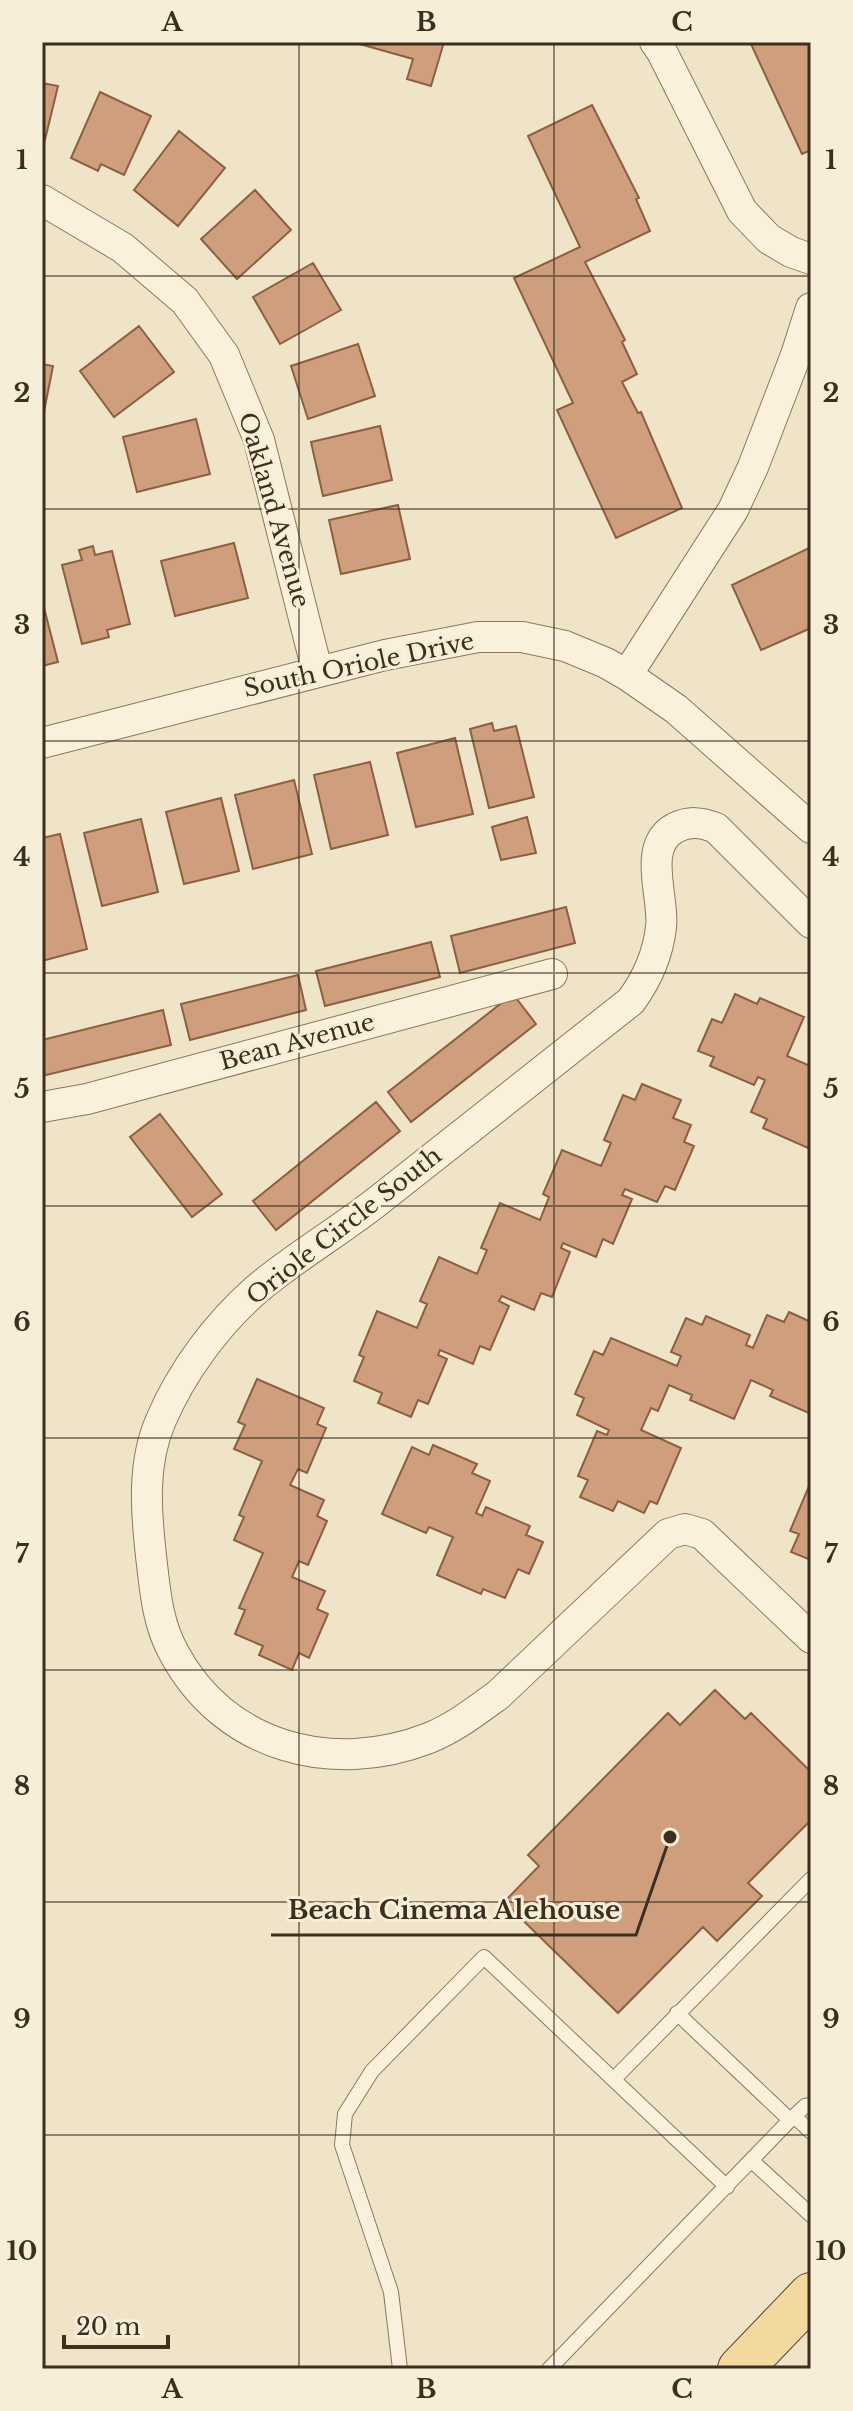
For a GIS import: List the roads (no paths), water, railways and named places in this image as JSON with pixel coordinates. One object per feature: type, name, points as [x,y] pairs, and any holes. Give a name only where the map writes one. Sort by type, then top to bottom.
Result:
[{"type":"main road","points":[[740,2369],[811,2295]]},
{"type":"street","points":[[655,42],[742,211],[769,239],[811,259]]},
{"type":"street","name":"Oakland Avenue","points":[[42,200],[133,256],[185,301],[224,355],[259,440],[317,670]]},
{"type":"street","points":[[627,675],[733,510],[775,411],[811,308]]},
{"type":"street","name":"South Oriole Drive","points":[[42,743],[317,670],[478,637],[522,637],[565,646],[627,675],[676,709],[810,825]]},
{"type":"street","name":"Oriole Circle South","points":[[811,923],[716,828],[702,822],[685,823],[669,831],[660,843],[657,861],[662,924],[656,956],[631,1001],[372,1206],[257,1289],[219,1328],[186,1372],[160,1421],[151,1451],[145,1504],[158,1615],[173,1652],[195,1686],[223,1714],[250,1733],[280,1746],[322,1754],[356,1754],[398,1748],[469,1717],[498,1695],[668,1534],[685,1529],[702,1534],[811,1638]]},
{"type":"street","name":"Bean Avenue","points":[[42,1107],[87,1099],[552,974]]},
{"type":"lane","points":[[614,2079],[811,1879]]},
{"type":"lane","points":[[400,2369],[391,2292],[342,2145],[345,2114],[372,2071],[484,1957],[727,2187]]},
{"type":"lane","points":[[677,2013],[811,2132]]},
{"type":"lane","points":[[549,2369],[793,2118],[805,2106],[811,2105]]},
{"type":"lane","points":[[752,2161],[811,2215]]},
{"type":"place","name":"Beach Cinema Alehouse","points":[[670,1837]]}]
